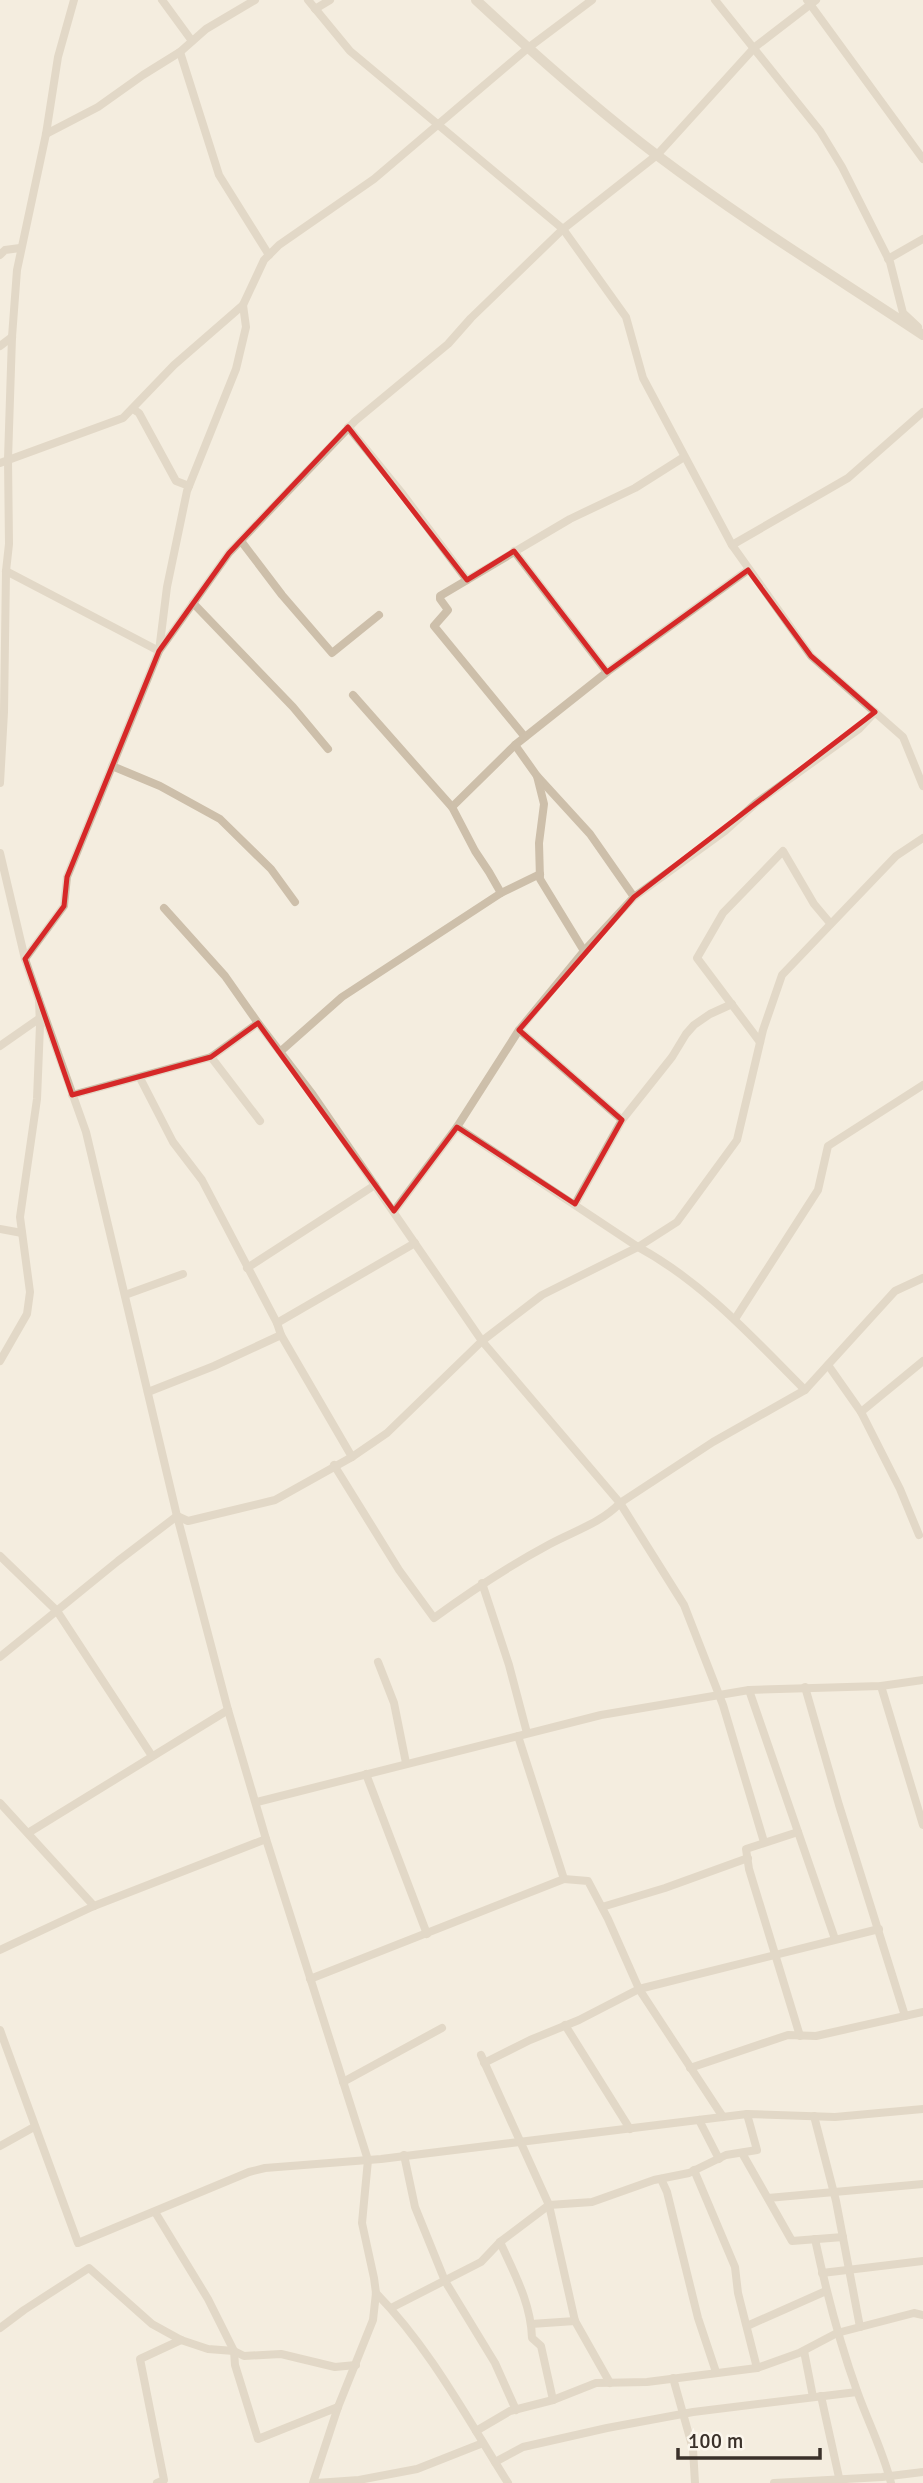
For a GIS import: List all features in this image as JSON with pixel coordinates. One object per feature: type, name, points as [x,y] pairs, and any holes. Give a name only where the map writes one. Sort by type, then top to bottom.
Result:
[{"type":"street","points":[[0,783],[6,572],[4,461],[20,248],[46,134],[58,57],[74,0]]},
{"type":"street","points":[[162,0],[192,41]]},
{"type":"street","points":[[46,134],[98,107],[180,52],[206,29],[255,0]]},
{"type":"street","points":[[308,0],[350,51],[563,229],[626,317],[643,378],[732,545],[811,656],[904,737],[923,786]]},
{"type":"street","points":[[315,9],[330,0]]},
{"type":"street","points":[[476,0],[528,48],[657,155],[733,209],[923,333]]},
{"type":"street","points":[[4,461],[123,418],[174,365],[243,305],[264,260],[279,245],[374,179],[528,48],[592,0]]},
{"type":"street","points":[[715,0],[820,131],[842,167],[888,259],[903,313],[923,333]]},
{"type":"street","points":[[25,959],[64,906],[67,877],[159,651],[229,553],[348,427],[449,344],[471,318],[563,229],[657,155],[755,47],[811,2],[923,159]]},
{"type":"street","points":[[180,52],[219,175],[269,255]]},
{"type":"street","points":[[888,259],[923,239]]},
{"type":"street","points":[[0,255],[5,250],[20,248]]},
{"type":"street","points":[[159,651],[167,587],[189,486],[236,369],[246,327],[243,305]]},
{"type":"street","points":[[0,346],[12,337]]},
{"type":"street","points":[[133,408],[139,413],[176,481],[189,486]]},
{"type":"street","points":[[732,545],[848,478],[922,416]]},
{"type":"street","points":[[348,427],[467,580]]},
{"type":"street","points":[[525,737],[434,626],[448,610],[440,596],[570,519],[635,488],[684,457]]},
{"type":"street","points":[[241,541],[282,595],[332,653],[379,615]]},
{"type":"street","points":[[514,551],[607,673]]},
{"type":"street","points":[[452,807],[515,745],[748,569]]},
{"type":"street","points":[[6,572],[159,651]]},
{"type":"street","points":[[193,603],[293,707],[328,748]]},
{"type":"street","points":[[353,695],[452,807],[501,893]]},
{"type":"street","points":[[394,1211],[457,1127],[519,1030],[584,951],[634,897],[725,831],[756,803],[859,729],[875,712]]},
{"type":"street","points":[[515,745],[537,776],[590,834],[634,897]]},
{"type":"street","points":[[112,766],[160,786],[220,819],[271,869],[295,902]]},
{"type":"street","points":[[537,776],[544,804],[539,843],[540,879],[584,951]]},
{"type":"street","points":[[177,1516],[188,1521],[275,1500],[352,1457],[387,1433],[482,1341],[542,1295],[638,1247],[677,1222],[737,1140],[760,1042],[782,975],[896,856],[923,838]]},
{"type":"street","points":[[760,1042],[697,958],[723,913],[783,851],[814,904],[830,923]]},
{"type":"street","points":[[0,853],[25,959],[86,1132],[177,1516],[229,1710],[266,1839],[368,2160],[362,2223],[376,2293],[373,2320],[338,2407],[314,2483],[359,2480],[417,2469],[483,2443]]},
{"type":"street","points":[[281,1051],[342,997],[501,893],[540,874]]},
{"type":"street","points":[[164,908],[225,976],[281,1051],[482,1341],[620,1503],[684,1605],[719,1695],[764,1842]]},
{"type":"street","points":[[0,1361],[27,1314],[30,1292],[20,1217],[37,1099],[39,1000]]},
{"type":"street","points":[[575,1204],[622,1120],[694,1025],[732,1004]]},
{"type":"street","points":[[0,1046],[40,1018]]},
{"type":"street","points":[[72,1095],[211,1057],[258,1023]]},
{"type":"street","points":[[519,1030],[622,1120]]},
{"type":"street","points":[[211,1057],[260,1121]]},
{"type":"street","points":[[140,1078],[173,1142],[202,1180],[281,1335],[352,1457]]},
{"type":"street","points":[[735,1319],[818,1190],[828,1146],[923,1085]]},
{"type":"street","points":[[457,1127],[660,1259],[735,1319],[806,1390]]},
{"type":"street","points":[[247,1268],[374,1185]]},
{"type":"street","points":[[0,1229],[22,1233]]},
{"type":"street","points":[[277,1323],[415,1243]]},
{"type":"street","points":[[125,1295],[183,1273]]},
{"type":"street","points":[[334,1465],[399,1570],[434,1618],[482,1583],[608,1515],[620,1503],[713,1443],[806,1390],[895,1291],[923,1278]]},
{"type":"street","points":[[148,1392],[214,1366],[281,1335]]},
{"type":"street","points":[[861,1412],[923,1361]]},
{"type":"street","points":[[828,1365],[861,1412],[900,1489],[919,1535]]},
{"type":"street","points":[[0,1657],[177,1516]]},
{"type":"street","points":[[0,1556],[57,1611],[152,1756]]},
{"type":"street","points":[[482,1583],[509,1665],[522,1735],[564,1879]]},
{"type":"street","points":[[378,1662],[394,1703],[406,1763]]},
{"type":"street","points":[[257,1802],[601,1715],[749,1690],[881,1686],[923,1680]]},
{"type":"street","points":[[881,1686],[923,1825]]},
{"type":"street","points":[[805,1687],[905,2016]]},
{"type":"street","points":[[749,1690],[835,1938]]},
{"type":"street","points":[[28,1833],[229,1710]]},
{"type":"street","points":[[366,1774],[427,1934]]},
{"type":"street","points":[[913,1792],[923,1789]]},
{"type":"street","points":[[0,1803],[94,1906]]},
{"type":"street","points":[[798,1832],[746,1849],[800,2036]]},
{"type":"street","points":[[0,1950],[94,1906],[266,1839]]},
{"type":"street","points":[[602,1907],[748,1858]]},
{"type":"street","points":[[310,1979],[564,1879],[588,1881],[639,1989],[723,2117]]},
{"type":"street","points":[[610,2383],[575,2321],[549,2205],[483,2059],[565,2025],[639,1989],[879,1929]]},
{"type":"street","points":[[690,2068],[788,2035],[816,2036],[923,2012]]},
{"type":"street","points":[[565,2025],[630,2129]]},
{"type":"street","points":[[343,2082],[442,2028]]},
{"type":"street","points":[[0,2030],[78,2243],[257,2170],[522,2143],[747,2114],[835,2117],[923,2109]]},
{"type":"street","points":[[391,2308],[481,2262],[500,2242],[549,2205],[592,2202],[694,2170],[719,2159],[757,2150],[747,2114]]},
{"type":"street","points":[[814,2116],[843,2237],[860,2327]]},
{"type":"street","points":[[699,2120],[719,2159]]},
{"type":"street","points":[[0,2146],[34,2127]]},
{"type":"street","points":[[742,2153],[792,2241],[843,2237]]},
{"type":"street","points":[[404,2155],[415,2207],[444,2280],[495,2363],[516,2410]]},
{"type":"street","points":[[694,2170],[735,2267],[738,2293],[757,2368]]},
{"type":"street","points":[[661,2179],[667,2192],[698,2318],[716,2372]]},
{"type":"street","points":[[768,2198],[923,2184]]},
{"type":"street","points":[[155,2212],[208,2299],[234,2351],[235,2365],[258,2439],[338,2407]]},
{"type":"street","points":[[815,2239],[837,2333],[857,2392],[882,2451],[890,2480]]},
{"type":"street","points":[[500,2242],[525,2298],[532,2338],[541,2346],[553,2400]]},
{"type":"street","points":[[822,2273],[923,2261]]},
{"type":"street","points":[[0,2328],[24,2309],[89,2268],[152,2324],[181,2340],[208,2349],[234,2351],[244,2356],[281,2354],[335,2367],[356,2365]]},
{"type":"street","points":[[747,2326],[826,2291]]},
{"type":"street","points":[[376,2293],[391,2308],[438,2371],[508,2483]]},
{"type":"street","points":[[476,2431],[516,2410],[553,2400],[596,2383],[647,2382],[757,2368],[804,2351],[837,2333],[914,2313],[923,2315]]},
{"type":"street","points":[[531,2324],[575,2321]]},
{"type":"street","points":[[157,2483],[164,2480],[140,2359],[181,2340]]},
{"type":"street","points":[[804,2351],[840,2481]]},
{"type":"street","points":[[673,2378],[693,2449],[695,2483]]},
{"type":"street","points":[[495,2462],[523,2447],[607,2428],[683,2414],[857,2392]]},
{"type":"street","points":[[774,2483],[890,2480],[923,2472]]},
{"type":"highlighted area","points":[[348,427],[467,580],[514,551],[607,672],[748,570],[811,656],[875,712],[634,897],[519,1030],[622,1120],[575,1204],[457,1127],[394,1211],[258,1023],[211,1057],[72,1095],[25,959],[64,906],[67,877],[159,651],[229,553]]}]
